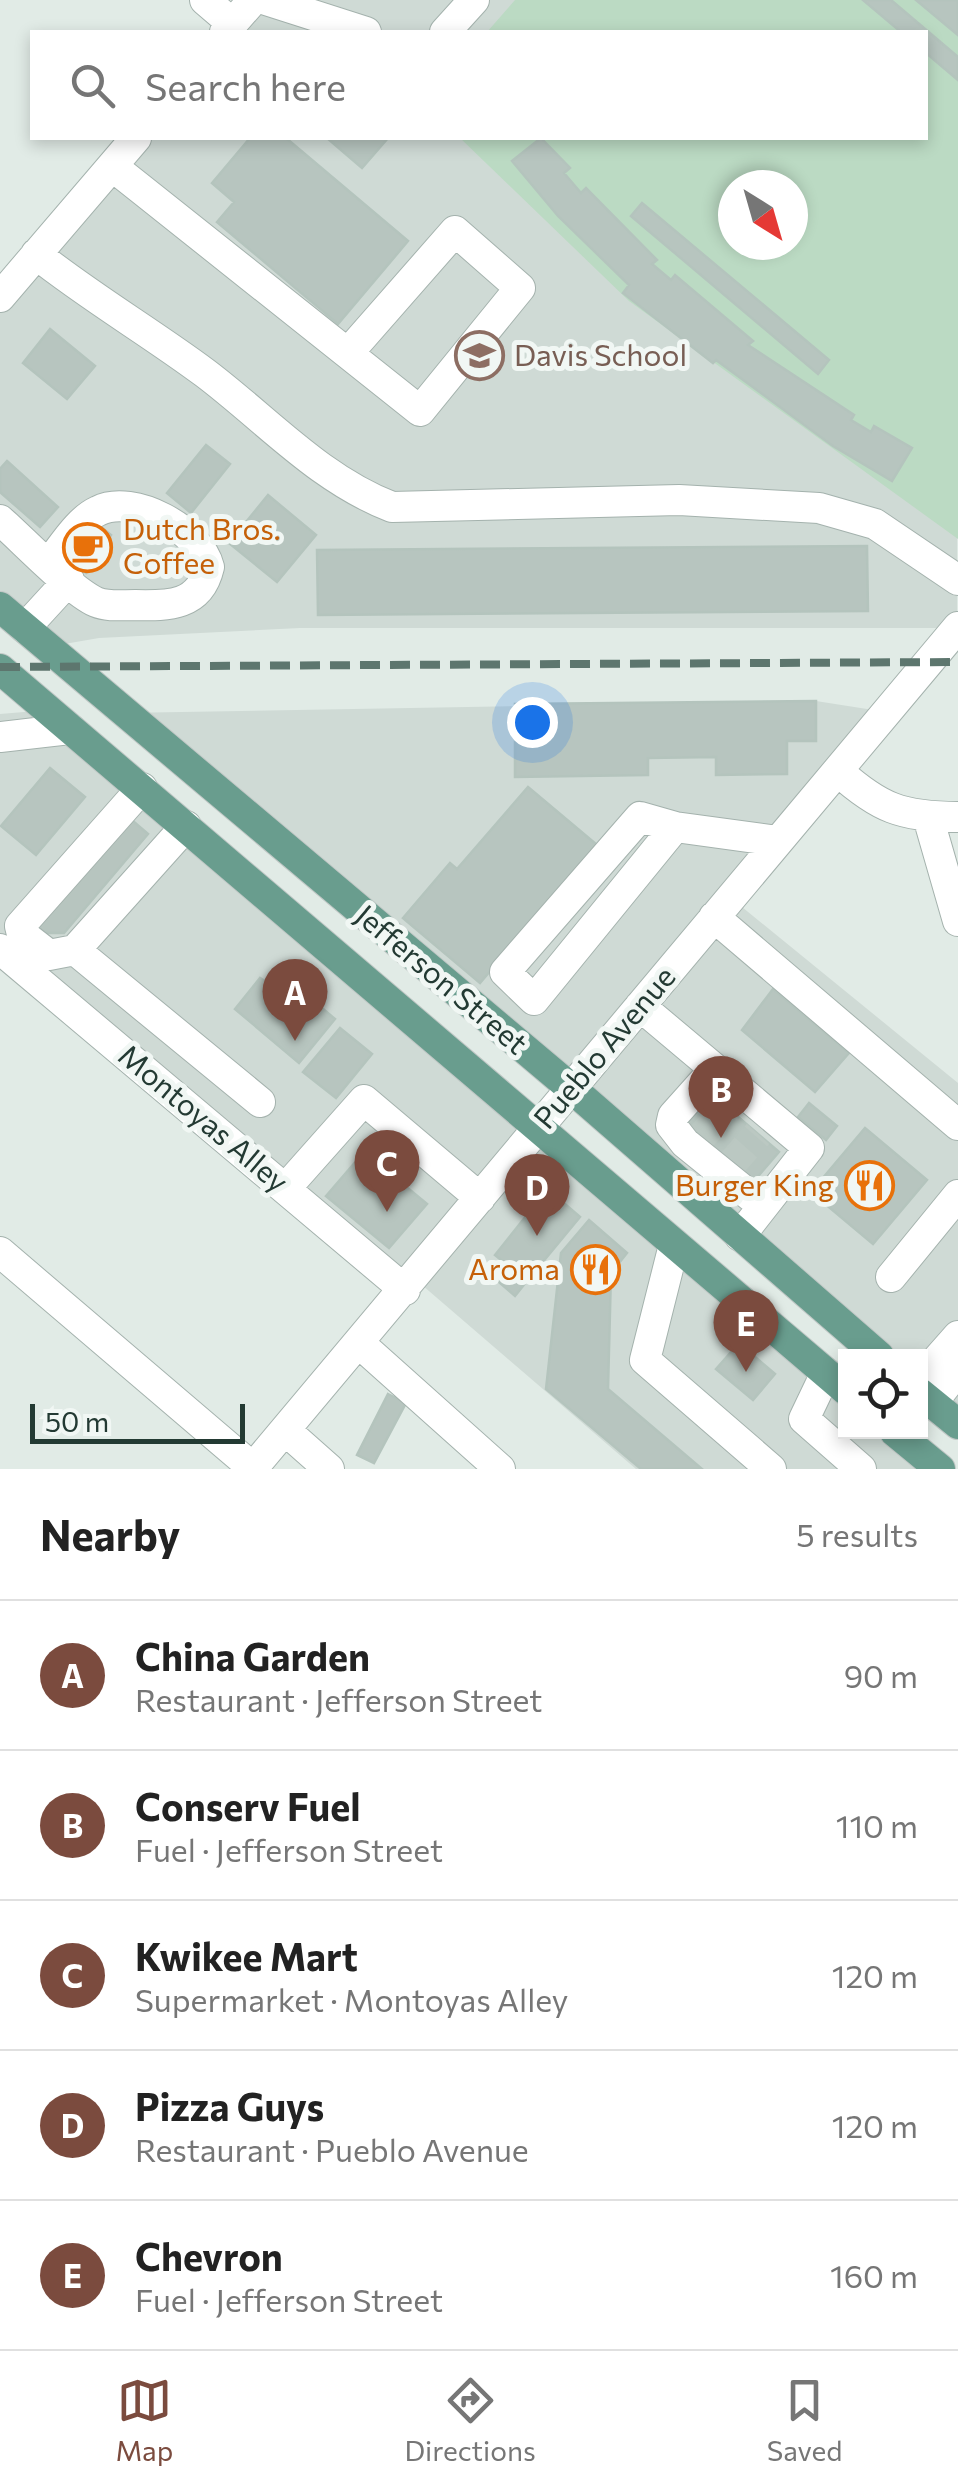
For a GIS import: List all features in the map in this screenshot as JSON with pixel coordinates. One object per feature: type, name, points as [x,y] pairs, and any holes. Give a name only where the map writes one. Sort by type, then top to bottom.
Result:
[{"type":"main road","name":"Jefferson Street","points":[[0,607],[571,1088],[871,1349]]},
{"type":"main road","name":"Jefferson Street","points":[[0,669],[836,1381]]},
{"type":"main road","points":[[928,1396],[958,1424]]},
{"type":"main road","points":[[904,1439],[940,1469]]},
{"type":"street","points":[[205,0],[229,28],[252,0]]},
{"type":"street","points":[[266,0],[360,30]]},
{"type":"street","points":[[447,30],[474,0]]},
{"type":"street","points":[[0,296],[134,140]]},
{"type":"street","points":[[112,166],[420,411],[520,288],[455,231],[348,353]]},
{"type":"street","points":[[36,254],[206,374],[321,468],[362,496],[392,506],[679,500],[819,508],[875,524],[958,580]]},
{"type":"street","points":[[0,520],[59,571],[93,601],[160,606],[181,603],[195,595],[209,566],[205,555],[175,528],[146,512],[122,506],[93,513],[59,571],[24,628]]},
{"type":"street","name":"Pueblo Avenue","points":[[252,1469],[958,627]]},
{"type":"street","points":[[0,737],[70,728]]},
{"type":"street","points":[[838,771],[869,799],[896,812],[943,817],[958,921]]},
{"type":"street","points":[[142,788],[20,926],[22,934],[49,954],[75,950],[186,826]]},
{"type":"street","points":[[675,827],[534,1000],[505,972],[640,817],[675,827],[778,841]]},
{"type":"street","points":[[714,918],[958,1125]]},
{"type":"street","name":"Montoyas Alley","points":[[0,949],[405,1290]]},
{"type":"street","points":[[75,950],[260,1102]]},
{"type":"street","points":[[640,1006],[715,1069],[735,1100],[766,1126],[810,1148],[740,1236]]},
{"type":"street","points":[[715,1069],[673,1116],[671,1124],[763,1206]]},
{"type":"street","points":[[285,1189],[364,1100],[480,1198]]},
{"type":"street","points":[[662,1168],[691,1145]]},
{"type":"street","points":[[891,1278],[958,1196]]},
{"type":"street","points":[[674,1246],[645,1360],[771,1469]]},
{"type":"street","points":[[0,1252],[252,1469]]},
{"type":"street","points":[[928,1385],[958,1336]]},
{"type":"street","points":[[360,1343],[500,1469]]},
{"type":"street","points":[[928,1389],[958,1370]]},
{"type":"street","points":[[836,1381],[804,1419],[860,1469]]},
{"type":"street","points":[[286,1430],[329,1469]]},
{"type":"shaded area","name":"Davis School","points":[[253,0],[958,0],[957,628],[300,628],[99,638],[47,647],[0,607],[0,297],[134,140],[928,140],[928,30],[227,30]]},
{"type":"shaded area","points":[[816,701],[886,712],[731,898],[958,1083],[958,1424],[928,1370],[928,1349],[871,1349],[122,713]]},
{"type":"shaded area","points":[[48,710],[838,1384],[838,1439],[904,1439],[940,1469],[636,1469],[415,1279],[0,949],[0,714]]},
{"type":"green space","points":[[515,0],[958,0],[958,539],[629,301],[462,140],[928,140],[928,30],[489,30]]},
{"type":"building","points":[[863,0],[891,0],[926,30],[899,30]]},
{"type":"building","points":[[916,0],[958,0],[958,35]]},
{"type":"building","points":[[928,31],[958,57],[958,80],[928,55]]},
{"type":"building","points":[[248,140],[288,140],[408,241],[338,324],[217,222],[234,202],[212,183]]},
{"type":"building","points":[[329,140],[386,140],[362,168]]},
{"type":"building","points":[[543,140],[570,168],[564,173],[581,193],[586,188],[657,260],[652,264],[671,280],[675,275],[753,341],[748,345],[854,415],[851,420],[871,432],[874,426],[912,448],[892,481],[833,446],[716,360],[713,363],[623,293],[629,285],[558,216],[512,161]]},
{"type":"building","points":[[642,203],[829,360],[818,374],[631,216]]},
{"type":"building","points":[[50,329],[95,366],[67,399],[23,363]]},
{"type":"building","points":[[206,445],[230,464],[191,513],[167,493]]},
{"type":"building","points":[[7,461],[58,507],[40,527],[0,492],[0,469]]},
{"type":"building","points":[[268,495],[316,535],[277,582],[229,543]]},
{"type":"building","name":"Dutch Bros. Coffee","points":[[96,523],[111,535],[86,573],[66,557]]},
{"type":"building","points":[[867,546],[868,611],[318,615],[317,550]]},
{"type":"building","points":[[816,701],[816,741],[787,741],[787,774],[716,775],[716,757],[648,758],[648,775],[515,777],[515,704]]},
{"type":"building","points":[[50,768],[85,797],[36,855],[1,826]]},
{"type":"building","points":[[528,787],[597,845],[480,983],[403,918],[450,863],[457,869]]},
{"type":"building","points":[[127,816],[148,834],[64,933],[45,933],[35,925]]},
{"type":"building","points":[[284,976],[335,1019],[299,1063],[235,1009],[260,978],[271,985]]},
{"type":"building","points":[[773,989],[849,1053],[815,1092],[742,1030]]},
{"type":"building","points":[[340,1028],[372,1054],[336,1098],[303,1072]]},
{"type":"building","points":[[708,1091],[779,1152],[747,1189],[676,1128]]},
{"type":"building","points":[[809,1103],[837,1126],[826,1140],[798,1117]]},
{"type":"building","name":"Burger King","points":[[865,1128],[927,1180],[873,1244],[811,1192]]},
{"type":"building","points":[[364,1152],[427,1204],[389,1248],[326,1196]]},
{"type":"building","points":[[551,1192],[580,1217],[527,1281],[495,1255],[542,1196]]},
{"type":"building","points":[[589,1220],[627,1253],[611,1273],[608,1389],[702,1469],[641,1469],[546,1389],[561,1253]]},
{"type":"building","points":[[510,1268],[527,1281],[515,1296],[499,1282]]},
{"type":"building","points":[[739,1343],[775,1374],[753,1400],[716,1369]]},
{"type":"building","points":[[388,1394],[406,1403],[374,1463],[357,1455]]},
{"type":"tunnel","points":[[695,1144],[727,1108]]},
{"type":"tunnel","points":[[726,1170],[758,1134]]},
{"type":"railway","points":[[0,667],[958,662]]},
{"type":"place","name":"Davis School","points":[[479,356]]},
{"type":"place","name":"Dutch Bros. Coffee","points":[[88,547]]},
{"type":"place","name":"China Garden","points":[[295,1041]]},
{"type":"place","name":"Conserv Fuel","points":[[721,1138]]},
{"type":"place","name":"Burger King","points":[[869,1186]]},
{"type":"place","name":"Kwikee Mart","points":[[387,1212]]},
{"type":"place","name":"Pizza Guys","points":[[537,1236]]},
{"type":"place","name":"Aroma","points":[[595,1270]]},
{"type":"place","name":"Chevron","points":[[746,1372]]}]
